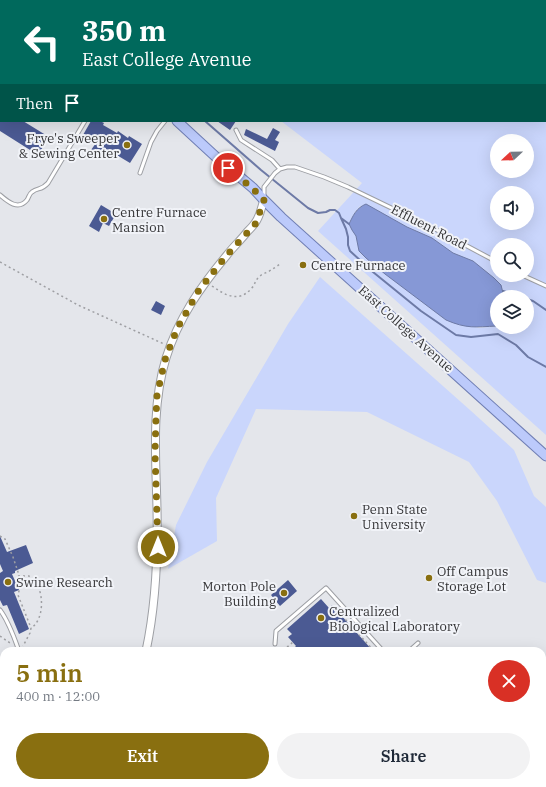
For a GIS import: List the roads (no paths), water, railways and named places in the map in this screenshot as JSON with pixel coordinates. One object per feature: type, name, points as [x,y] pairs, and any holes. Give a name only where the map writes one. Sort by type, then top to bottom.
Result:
[{"type":"main road","name":"East College Avenue","points":[[179,122],[546,456]]},
{"type":"street","points":[[147,647],[154,605],[157,570],[155,453],[157,395],[160,382],[170,346],[187,310],[206,281],[256,223],[264,200]]},
{"type":"lane","points":[[0,195],[8,202],[14,205],[19,205],[27,200],[30,193],[44,187],[48,183],[84,122]]},
{"type":"lane","points":[[140,173],[151,142],[164,122]]},
{"type":"lane","points":[[236,130],[241,140],[272,160],[280,169],[264,186],[264,200]]},
{"type":"lane","name":"Effluent Road","points":[[280,169],[287,167],[295,168],[324,176],[437,230],[490,258]]},
{"type":"lane","points":[[534,280],[546,286]]},
{"type":"lane","points":[[275,644],[276,631],[326,588],[379,647]]},
{"type":"lane","points":[[0,610],[10,628],[17,647]]},
{"type":"lane","points":[[414,647],[418,643]]},
{"type":"water","points":[[366,204],[407,227],[432,238],[453,253],[473,261],[490,275],[490,282],[498,282],[501,285],[502,290],[490,290],[490,326],[466,326],[446,320],[366,258],[359,251],[356,236],[349,224],[357,210]]},
{"type":"waterway","points":[[206,122],[261,170],[308,208],[318,213],[335,210],[339,213],[341,218],[349,224]]},
{"type":"waterway","points":[[341,218],[346,229],[350,251],[421,311],[456,335],[471,337],[498,334],[516,345],[528,357],[546,367]]},
{"type":"waterway","points":[[534,302],[546,310]]},
{"type":"place","name":"Frye's Sweeper & Sewing Center","points":[[127,145]]},
{"type":"place","name":"Centre Furnace Mansion","points":[[104,219]]},
{"type":"place","name":"Centre Furnace","points":[[303,265]]},
{"type":"place","name":"Penn State University","points":[[354,516]]},
{"type":"place","name":"Off Campus Storage Lot","points":[[429,578]]},
{"type":"place","name":"Swine Research","points":[[8,582]]},
{"type":"place","name":"Morton Pole Building","points":[[284,593]]},
{"type":"place","name":"Centralized Biological Laboratory","points":[[321,618]]}]
